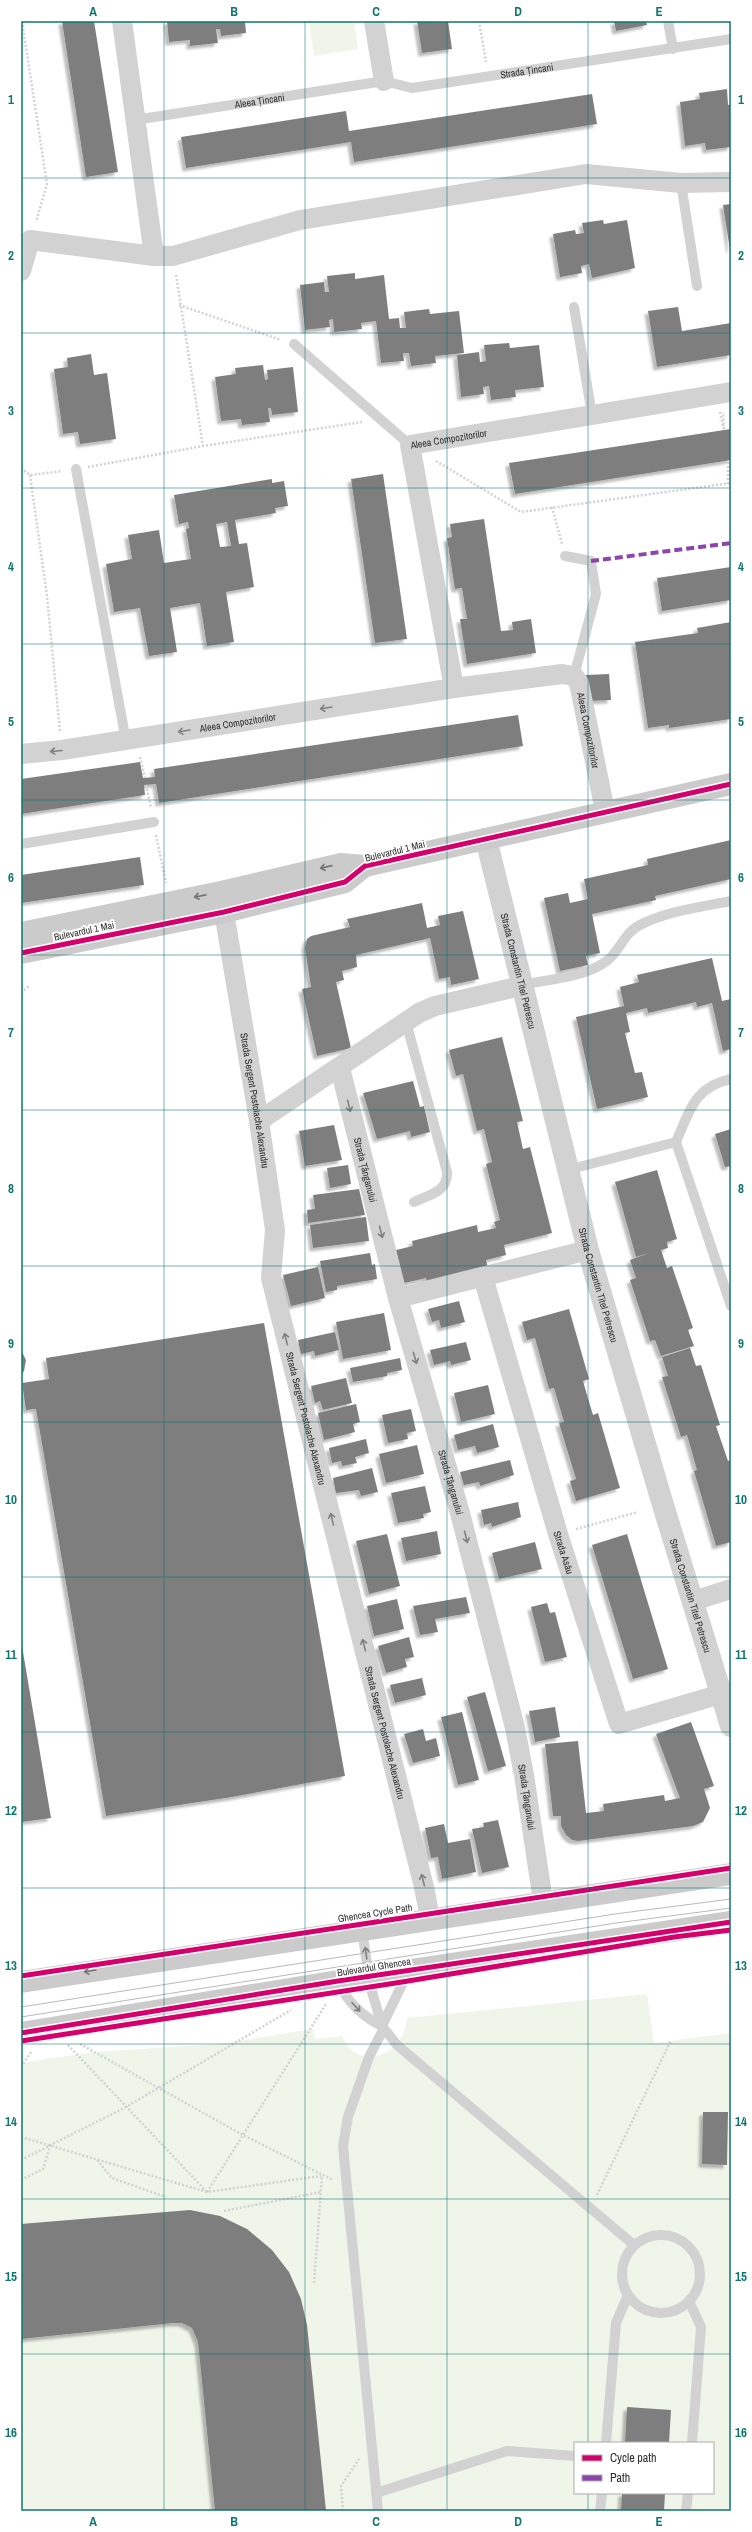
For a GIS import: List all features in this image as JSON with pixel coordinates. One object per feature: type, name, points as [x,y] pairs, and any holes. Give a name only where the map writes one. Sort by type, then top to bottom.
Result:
[{"type":"main road","name":"Bulevardul 1 Mai","points":[[23,947],[55,926],[341,864],[365,866],[731,784]]},
{"type":"main road","name":"Bulevardul 1 Mai","points":[[23,947],[224,912],[346,882],[365,866]]},
{"type":"main road","points":[[21,1982],[430,1918],[731,1874]]},
{"type":"main road","name":"Bulevardul Ghencea","points":[[21,2033],[338,1988],[369,1976],[731,1922]]},
{"type":"street","points":[[122,21],[135,120],[164,256]]},
{"type":"street","points":[[374,21],[384,81]]},
{"type":"street","points":[[21,271],[26,240],[164,256],[300,220],[586,174],[681,183],[731,182]]},
{"type":"street","name":"Aleea Compozitorilor","points":[[454,688],[410,445],[731,392]]},
{"type":"street","name":"Aleea Compozitorilor","points":[[21,754],[62,750],[454,688],[562,674],[574,676],[579,683],[605,811]]},
{"type":"street","name":"Strada Constantin Titel Petrescu","points":[[486,839],[521,986],[588,1250],[731,1726]]},
{"type":"street","name":"Strada Sergent Postolache Alexandru","points":[[224,912],[259,1121],[275,1230],[271,1278],[421,1872],[430,1918]]},
{"type":"street","points":[[259,1121],[340,1068],[406,1022],[435,1006],[521,986]]},
{"type":"street","name":"Strada Țânganului","points":[[340,1068],[398,1298],[460,1513],[516,1734],[543,1901]]},
{"type":"street","points":[[398,1298],[588,1250]]},
{"type":"street","name":"Strada Asău","points":[[483,1277],[558,1534],[619,1724],[721,1694]]},
{"type":"street","points":[[693,1601],[731,1589]]},
{"type":"lane","points":[[668,21],[673,49]]},
{"type":"lane","name":"Strada Țincani","points":[[384,81],[412,88],[731,40]]},
{"type":"lane","name":"Aleea Țincani","points":[[135,120],[384,81]]},
{"type":"lane","points":[[681,183],[697,286]]},
{"type":"lane","points":[[574,307],[592,415]]},
{"type":"lane","points":[[294,344],[379,420],[410,445]]},
{"type":"lane","points":[[76,469],[126,740]]},
{"type":"lane","points":[[565,556],[591,561],[596,594],[574,676]]},
{"type":"lane","points":[[21,844],[154,822]]},
{"type":"lane","points":[[521,986],[595,969],[609,959],[629,933],[639,925],[659,917],[731,901]]},
{"type":"lane","points":[[406,1022],[447,1176],[443,1188],[414,1202]]},
{"type":"lane","points":[[731,1079],[716,1082],[700,1092],[676,1142],[731,1306]]},
{"type":"lane","points":[[567,1170],[676,1142]]},
{"type":"lane","points":[[362,1929],[369,1976],[382,2028]]},
{"type":"lane","points":[[378,2511],[343,2146],[348,2117],[369,2057],[409,1971]]},
{"type":"lane","points":[[338,1988],[368,2019],[382,2028],[397,2045],[590,2210],[634,2245]]},
{"type":"lane","points":[[665,2235],[683,2242],[693,2251],[699,2263],[700,2277],[697,2290],[690,2301],[669,2312],[657,2313],[646,2310],[628,2295],[623,2285],[622,2269],[627,2254],[634,2245],[645,2238],[665,2235]]},
{"type":"lane","points":[[606,2442],[616,2323],[628,2295]]},
{"type":"lane","points":[[690,2301],[701,2327],[692,2442]]},
{"type":"lane","points":[[376,2493],[507,2451],[574,2456]]},
{"type":"lane","points":[[600,2511],[602,2494]]},
{"type":"lane","points":[[686,2511],[688,2494]]},
{"type":"path","points":[[22,21],[47,184],[26,240]]},
{"type":"path","points":[[479,21],[489,76]]},
{"type":"path","points":[[164,256],[179,305],[203,446]]},
{"type":"path","points":[[179,305],[294,344]]},
{"type":"path","points":[[30,475],[76,469],[203,446],[379,420]]},
{"type":"path","points":[[410,445],[521,512],[729,484],[728,460],[731,467]]},
{"type":"path","points":[[21,468],[30,475],[47,596],[62,750]]},
{"type":"path","points":[[552,507],[565,556]]},
{"type":"path","points":[[21,993],[29,986]]},
{"type":"path","points":[[558,1534],[638,1512]]},
{"type":"path","points":[[207,2192],[338,1988]]},
{"type":"path","points":[[21,2160],[126,2107],[292,2009]]},
{"type":"path","points":[[52,2028],[243,2136],[322,2176]]},
{"type":"path","points":[[52,2028],[207,2192]]},
{"type":"path","points":[[590,2210],[671,2040]]},
{"type":"path","points":[[21,2137],[207,2192],[322,2176]]},
{"type":"path","points":[[21,2180],[43,2168],[50,2146]]},
{"type":"path","points":[[97,2160],[112,2178],[166,2197]]},
{"type":"path","points":[[314,2283],[322,2176]]},
{"type":"path","points":[[224,2211],[321,2192]]},
{"type":"path","points":[[343,2511],[341,2486],[360,2457]]},
{"type":"shaded area","points":[[309,21],[354,21],[358,49],[314,56]]},
{"type":"shaded area","points":[[647,1994],[654,2043],[731,2033],[731,2511],[21,2511],[21,2063],[94,2052],[219,2044],[313,2029],[315,2039],[342,2036],[349,2048],[359,2054],[369,2057],[380,2055],[390,2050],[398,2042],[404,2031],[407,2018]]},
{"type":"building","points":[[62,21],[94,21],[118,172],[86,177]]},
{"type":"building","points":[[167,21],[245,21],[246,33],[221,36],[220,29],[216,29],[218,43],[190,46],[190,40],[169,42]]},
{"type":"building","points":[[417,21],[448,21],[452,49],[422,53]]},
{"type":"building","points":[[614,21],[646,21],[647,25],[616,31]]},
{"type":"building","points":[[727,89],[728,105],[731,104],[731,147],[706,150],[705,143],[685,146],[680,102],[700,99],[699,93]]},
{"type":"building","points":[[592,94],[597,124],[354,162],[351,142],[186,168],[181,137],[346,111],[349,131]]},
{"type":"building","points":[[731,204],[731,249],[730,250],[723,205]]},
{"type":"building","points":[[603,220],[604,224],[627,220],[635,268],[592,278],[589,264],[581,266],[582,273],[560,277],[553,234],[575,230],[576,234],[584,233],[582,223]]},
{"type":"building","points":[[355,273],[355,279],[384,275],[389,319],[399,318],[400,328],[406,328],[404,312],[429,309],[430,314],[459,311],[464,353],[435,356],[436,363],[411,366],[409,353],[403,353],[404,361],[381,363],[376,321],[361,323],[362,329],[334,332],[333,319],[329,320],[330,327],[305,330],[300,285],[324,282],[325,292],[329,292],[327,276]]},
{"type":"building","points":[[678,307],[682,331],[731,323],[731,355],[657,367],[648,311]]},
{"type":"building","points":[[509,343],[510,348],[539,345],[544,387],[515,390],[516,397],[491,400],[489,386],[483,387],[484,394],[461,397],[457,355],[479,352],[480,362],[486,361],[484,345]]},
{"type":"building","points":[[91,354],[94,375],[107,373],[116,439],[80,444],[78,432],[63,434],[54,369],[68,367],[67,358]]},
{"type":"building","points":[[263,365],[265,380],[268,379],[267,370],[293,367],[298,412],[272,415],[271,408],[268,408],[270,422],[242,425],[241,419],[221,421],[215,377],[236,374],[235,368]]},
{"type":"building","points":[[731,429],[731,460],[515,494],[509,463]]},
{"type":"building","points":[[383,474],[407,639],[375,643],[351,479]]},
{"type":"building","points":[[272,479],[272,483],[284,481],[288,506],[275,508],[276,513],[235,520],[239,544],[247,543],[254,587],[226,592],[234,642],[207,646],[200,603],[170,608],[177,652],[149,656],[140,608],[114,612],[106,564],[132,559],[128,535],[159,530],[164,563],[191,559],[186,529],[189,528],[188,522],[179,524],[174,495]],"holes":[[[227,522],[231,546],[220,547],[216,524]]]},
{"type":"building","points":[[484,519],[501,631],[513,630],[512,622],[531,619],[536,653],[467,664],[460,619],[467,619],[462,588],[455,589],[447,538],[452,537],[450,524]]},
{"type":"building","points":[[731,567],[731,600],[662,611],[657,578]]},
{"type":"building","points":[[731,622],[731,719],[669,728],[669,725],[648,728],[635,642],[698,633],[697,628]]},
{"type":"building","points":[[609,674],[611,700],[588,701],[586,675]]},
{"type":"building","points":[[518,715],[523,746],[159,803],[156,784],[144,785],[145,795],[21,814],[21,779],[140,762],[143,778],[155,777],[154,769]]},
{"type":"building","points":[[731,840],[731,879],[655,896],[656,900],[592,914],[600,953],[586,956],[588,965],[560,971],[544,898],[568,893],[570,903],[588,899],[584,879],[648,865],[647,859]]},
{"type":"building","points":[[140,857],[144,885],[21,903],[21,875]]},
{"type":"building","points":[[422,903],[427,928],[440,925],[438,916],[463,911],[479,979],[451,985],[450,977],[439,979],[430,938],[356,955],[357,967],[342,971],[344,980],[336,982],[351,1048],[317,1056],[302,989],[311,987],[305,948],[307,939],[311,936],[350,927],[347,919]]},
{"type":"building","points":[[712,958],[722,1001],[731,999],[731,1049],[723,1051],[712,1003],[697,1007],[696,1002],[648,1013],[647,1008],[626,1013],[630,1032],[625,1033],[635,1073],[642,1072],[648,1097],[597,1109],[576,1017],[624,1006],[620,987],[639,982],[637,975]]},
{"type":"building","points":[[502,1037],[523,1121],[517,1122],[523,1149],[530,1147],[552,1233],[504,1245],[506,1255],[486,1260],[488,1268],[427,1283],[426,1278],[404,1283],[396,1250],[413,1246],[412,1241],[477,1225],[478,1232],[496,1228],[494,1222],[500,1220],[486,1164],[492,1162],[484,1129],[477,1131],[463,1074],[456,1076],[449,1050]]},
{"type":"building","points":[[413,1081],[420,1107],[424,1106],[430,1132],[411,1137],[410,1131],[377,1139],[363,1093]]},
{"type":"building","points":[[334,1125],[342,1160],[305,1166],[299,1131]]},
{"type":"building","points":[[731,1129],[731,1166],[725,1167],[715,1134]]},
{"type":"building","points":[[348,1165],[351,1184],[330,1188],[327,1168]]},
{"type":"building","points":[[657,1170],[677,1239],[667,1242],[668,1248],[661,1250],[667,1268],[672,1266],[693,1328],[688,1330],[694,1346],[661,1356],[655,1340],[650,1341],[630,1280],[636,1278],[630,1260],[649,1253],[636,1257],[615,1182]]},
{"type":"building","points":[[359,1189],[365,1215],[308,1223],[307,1210],[315,1209],[313,1195]]},
{"type":"building","points":[[366,1217],[369,1241],[313,1248],[310,1225]]},
{"type":"building","points":[[370,1253],[372,1265],[375,1264],[377,1279],[337,1286],[337,1290],[326,1292],[320,1261]]},
{"type":"building","points":[[318,1267],[325,1298],[291,1306],[283,1275]]},
{"type":"building","points":[[459,1301],[465,1322],[441,1328],[439,1320],[432,1322],[428,1309]]},
{"type":"building","points":[[569,1309],[589,1379],[583,1381],[593,1415],[598,1413],[620,1488],[576,1501],[570,1481],[576,1479],[559,1423],[564,1422],[554,1388],[549,1389],[535,1338],[527,1340],[522,1322]]},
{"type":"building","points":[[384,1313],[391,1350],[343,1359],[336,1322]]},
{"type":"building","points":[[264,1323],[345,1776],[232,1797],[106,1816],[36,1409],[26,1410],[22,1383],[49,1379],[46,1358]]},
{"type":"building","points":[[335,1332],[339,1350],[315,1356],[314,1351],[301,1354],[298,1340]]},
{"type":"building","points":[[466,1342],[471,1360],[451,1365],[450,1361],[434,1365],[430,1350]]},
{"type":"building","points":[[690,1348],[696,1366],[701,1365],[720,1425],[716,1426],[728,1461],[731,1460],[731,1542],[716,1546],[694,1471],[697,1470],[687,1435],[681,1437],[662,1377],[668,1376],[662,1357]]},
{"type":"building","points":[[21,1350],[26,1360],[24,1371],[21,1375]]},
{"type":"building","points":[[400,1358],[402,1370],[387,1373],[387,1376],[353,1382],[350,1368]]},
{"type":"building","points":[[346,1378],[352,1403],[323,1410],[320,1401],[315,1403],[311,1386]]},
{"type":"building","points":[[488,1385],[495,1414],[461,1422],[454,1393]]},
{"type":"building","points":[[356,1404],[360,1422],[353,1424],[355,1432],[324,1440],[318,1413]]},
{"type":"building","points":[[411,1409],[416,1431],[407,1433],[408,1439],[388,1443],[382,1415]]},
{"type":"building","points":[[493,1424],[499,1447],[477,1453],[475,1446],[458,1450],[454,1435]]},
{"type":"building","points":[[366,1439],[369,1453],[355,1457],[357,1463],[342,1466],[341,1461],[332,1463],[329,1448]]},
{"type":"building","points":[[417,1445],[424,1474],[386,1483],[379,1454]]},
{"type":"building","points":[[510,1460],[514,1475],[480,1486],[479,1482],[464,1485],[460,1472]]},
{"type":"building","points":[[372,1468],[378,1492],[361,1496],[359,1490],[336,1493],[333,1478]]},
{"type":"building","points":[[425,1486],[431,1512],[423,1514],[424,1518],[398,1523],[391,1493]]},
{"type":"building","points":[[518,1502],[521,1517],[492,1527],[491,1523],[484,1525],[481,1510]]},
{"type":"building","points":[[437,1531],[441,1554],[406,1561],[401,1538]]},
{"type":"building","points":[[387,1534],[400,1586],[369,1594],[356,1541]]},
{"type":"building","points":[[627,1534],[668,1669],[633,1679],[592,1545]]},
{"type":"building","points":[[535,1542],[542,1569],[499,1579],[492,1553]]},
{"type":"building","points":[[466,1597],[470,1613],[435,1619],[438,1632],[420,1635],[413,1606]]},
{"type":"building","points":[[397,1599],[404,1629],[374,1636],[367,1606]]},
{"type":"building","points":[[547,1603],[550,1613],[555,1612],[567,1657],[545,1662],[531,1607]]},
{"type":"building","points":[[409,1637],[414,1657],[405,1659],[407,1667],[386,1673],[378,1646]]},
{"type":"building","points":[[21,1640],[51,1818],[21,1822]]},
{"type":"building","points":[[422,1678],[426,1695],[395,1703],[390,1685]]},
{"type":"building","points":[[485,1692],[506,1766],[488,1771],[467,1697]]},
{"type":"building","points":[[555,1707],[560,1737],[535,1742],[529,1711]]},
{"type":"building","points":[[462,1712],[479,1780],[458,1785],[441,1717]]},
{"type":"building","points":[[691,1722],[714,1786],[704,1789],[710,1808],[703,1822],[693,1826],[578,1841],[572,1840],[566,1835],[561,1826],[561,1816],[553,1816],[545,1744],[578,1741],[586,1813],[604,1811],[603,1804],[664,1795],[665,1801],[680,1798],[656,1734]]},
{"type":"building","points":[[423,1729],[426,1741],[436,1738],[440,1756],[413,1763],[404,1734]]},
{"type":"building","points":[[498,1820],[509,1867],[482,1873],[472,1829],[484,1827],[483,1823]]},
{"type":"building","points":[[444,1824],[448,1843],[470,1839],[476,1872],[442,1879],[438,1857],[431,1858],[425,1828]]},
{"type":"building","points":[[703,2112],[728,2112],[727,2165],[702,2164]]},
{"type":"building","points":[[190,2210],[220,2216],[247,2229],[272,2250],[289,2272],[301,2299],[307,2325],[326,2511],[215,2511],[198,2342],[192,2328],[182,2323],[173,2323],[21,2339],[21,2224]]},
{"type":"building","points":[[627,2407],[671,2410],[669,2442],[625,2442]]},
{"type":"building","points":[[622,2494],[665,2494],[664,2511],[621,2511]]},
{"type":"tram line","points":[[21,2007],[615,1914],[731,1899]]},
{"type":"tram line","points":[[21,2017],[616,1923],[731,1908]]},
{"type":"marked path","points":[[591,561],[731,543]]},
{"type":"cycle path","points":[[21,953],[224,912],[345,882],[365,866],[731,784]]},
{"type":"cycle path","name":"Ghencea Cycle Path","points":[[21,1976],[731,1868]]},
{"type":"cycle path","points":[[21,2033],[338,1981],[731,1922]]},
{"type":"cycle path","points":[[21,2041],[402,1982],[674,1937],[731,1930]]}]
